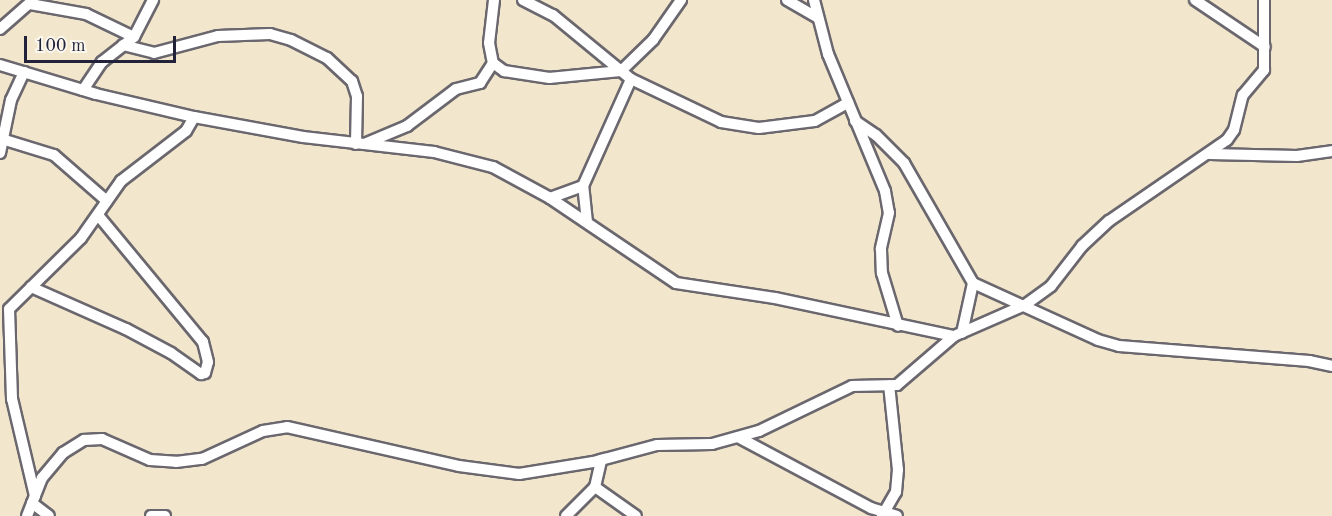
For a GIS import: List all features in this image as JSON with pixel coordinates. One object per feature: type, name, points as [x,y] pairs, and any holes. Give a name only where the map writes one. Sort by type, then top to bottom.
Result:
[{"type":"street","points":[[83,90],[102,62],[134,37],[153,0]]},
{"type":"street","points":[[494,0],[489,43],[493,63],[504,71],[549,78],[621,71],[653,40],[681,0]]},
{"type":"street","points":[[523,0],[553,15],[631,79],[740,128],[814,121],[848,103]]},
{"type":"street","points":[[788,0],[818,18]]},
{"type":"street","points":[[814,0],[828,54],[885,191],[889,213],[881,249],[882,273],[898,326]]},
{"type":"street","points":[[1195,0],[1264,47]]},
{"type":"street","points":[[27,516],[42,478],[63,453],[84,440],[102,439],[150,460],[176,462],[202,459],[263,431],[287,427],[459,466],[519,474],[601,460],[657,445],[712,444],[759,431],[852,386],[897,385],[958,334],[1025,305],[1051,286],[1082,246],[1109,221],[1182,167],[1210,154],[1234,130],[1243,95],[1264,70],[1264,0]]},
{"type":"street","points":[[0,30],[31,2],[86,14],[134,37]]},
{"type":"street","points":[[123,45],[153,53],[218,36],[270,34],[291,40],[327,58],[352,81],[357,96],[360,144]]},
{"type":"street","points":[[360,144],[407,126],[456,89],[480,82],[493,63]]},
{"type":"street","points":[[0,65],[83,90],[194,117],[360,144],[434,152],[493,168],[550,198],[676,282],[775,298],[898,326],[958,334]]},
{"type":"street","points":[[0,153],[5,140],[11,100],[24,72]]},
{"type":"street","points":[[587,222],[584,186],[631,79]]},
{"type":"street","points":[[49,516],[33,500],[5,377],[4,310],[81,238],[107,201],[134,169],[186,131],[194,117]]},
{"type":"street","points":[[855,121],[876,135],[904,163],[973,283],[1098,340],[1119,346],[1310,360],[1332,366]]},
{"type":"street","points":[[5,140],[54,155],[107,201]]},
{"type":"street","points":[[1210,154],[1297,156],[1332,151]]},
{"type":"street","points":[[550,198],[584,186]]},
{"type":"street","points":[[31,287],[126,329],[201,374],[205,373],[208,362],[202,342],[98,215]]},
{"type":"street","points":[[958,334],[973,283]]},
{"type":"street","points":[[883,514],[896,492],[898,470],[889,385]]},
{"type":"street","points":[[738,437],[792,469],[883,514],[897,516]]},
{"type":"street","points":[[566,516],[595,487],[601,460]]},
{"type":"street","points":[[595,487],[636,516]]},
{"type":"street","points":[[151,516],[165,516]]}]
